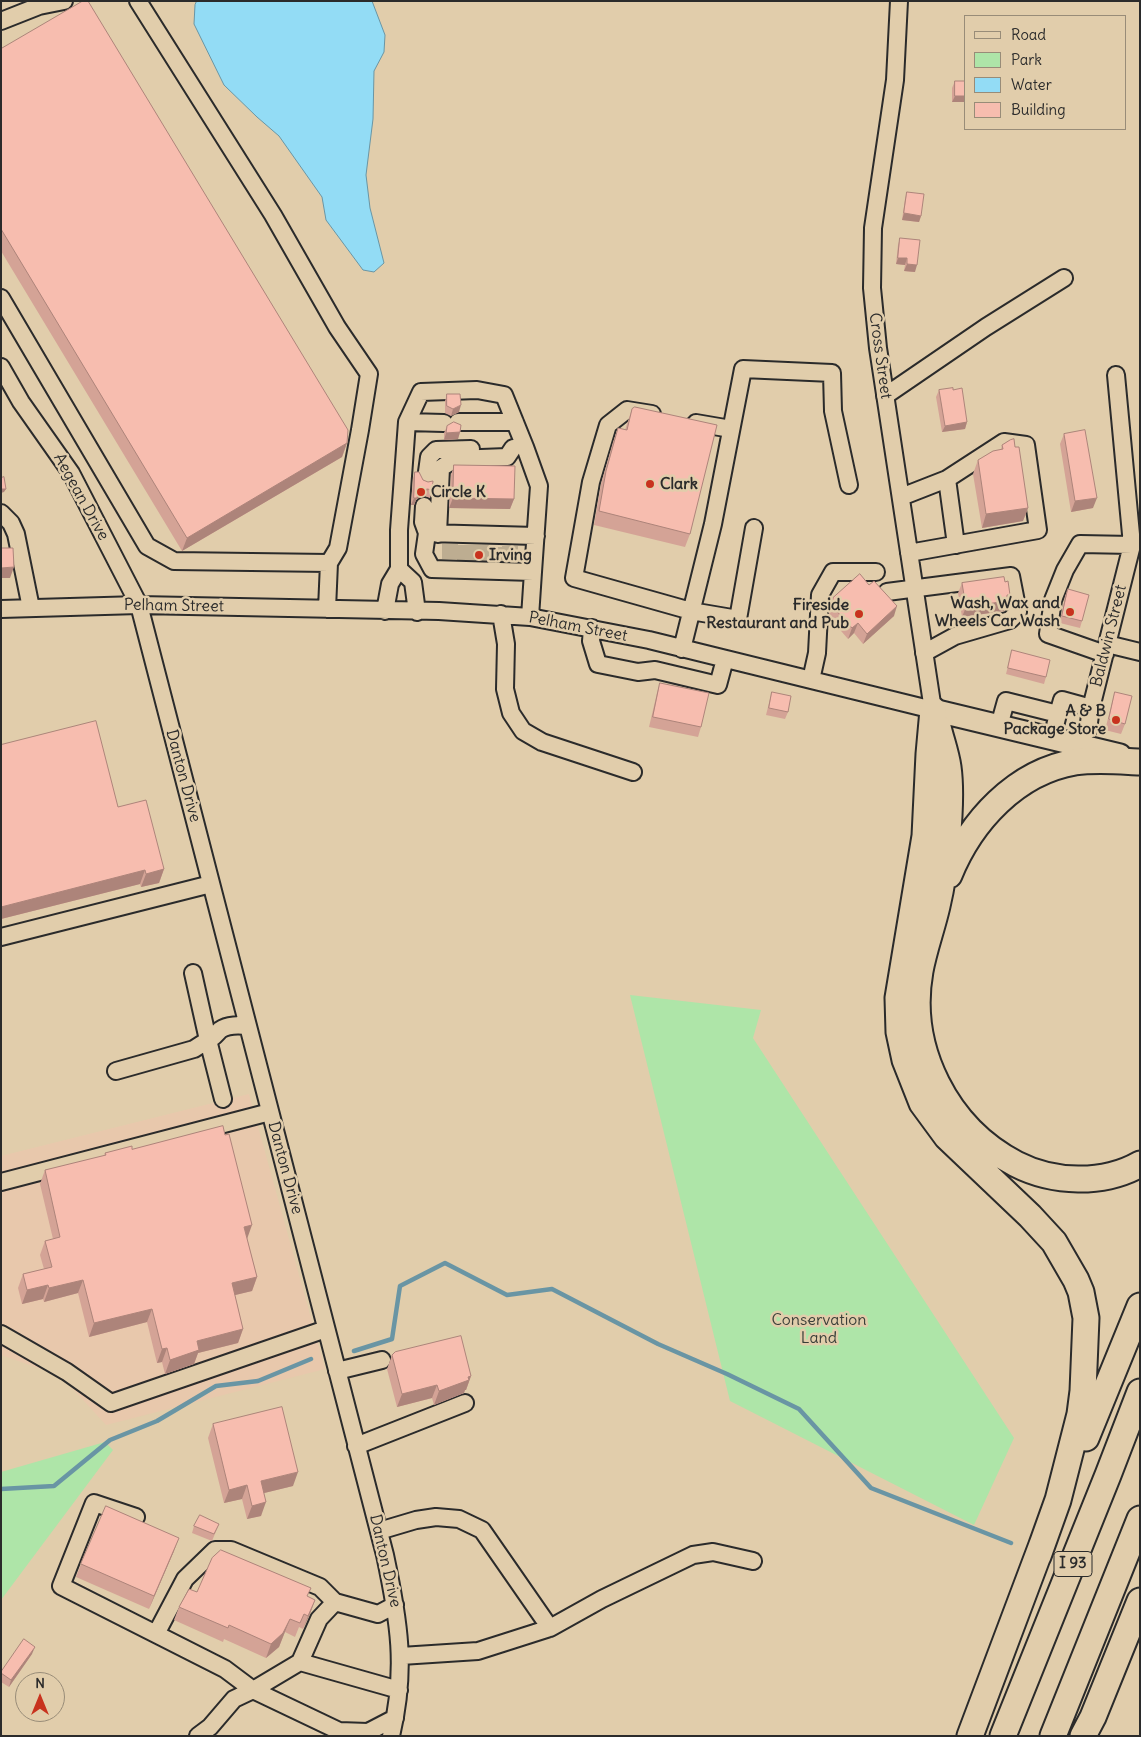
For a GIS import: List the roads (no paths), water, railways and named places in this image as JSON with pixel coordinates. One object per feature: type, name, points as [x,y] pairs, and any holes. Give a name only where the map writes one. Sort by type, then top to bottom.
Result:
[{"type":"highway","points":[[933,710],[948,767],[947,842],[937,905],[920,973],[918,992],[919,1022],[924,1051],[930,1070],[949,1105],[961,1121],[999,1154],[1025,1168],[1061,1178],[1080,1179],[1117,1173],[1140,1164]]},
{"type":"highway","points":[[933,710],[925,836],[898,998],[900,1032],[905,1060],[922,1103],[946,1137],[1030,1216],[1054,1242],[1076,1280],[1081,1292],[1086,1318],[1083,1391],[1080,1414],[1058,1500],[970,1736]]},
{"type":"highway","points":[[937,905],[961,848],[988,812],[1013,790],[1046,770],[1069,763],[1094,760],[1140,761]]},
{"type":"highway","points":[[1038,1556],[1140,1306]]},
{"type":"highway","name":"I 93","points":[[1003,1736],[1140,1392]]},
{"type":"highway","name":"I 93","points":[[1053,1736],[1140,1520]]},
{"type":"highway","points":[[1083,1736],[1093,1717],[1140,1601]]},
{"type":"main road","name":"Pelham Street","points":[[933,710],[1140,761]]},
{"type":"street","points":[[1,21],[39,6],[64,1]]},
{"type":"street","points":[[138,1],[273,215],[337,327],[368,374],[360,430],[338,548],[329,563],[327,609]]},
{"type":"street","name":"Cross Street","points":[[899,1],[895,80],[878,189],[872,248],[874,308],[885,396],[933,710]]},
{"type":"street","points":[[885,396],[986,327],[1064,278]]},
{"type":"street","points":[[1,298],[147,546],[174,561],[329,563]]},
{"type":"street","name":"Aegean Drive","points":[[1,367],[21,402],[71,473],[138,605]]},
{"type":"street","points":[[682,648],[713,524],[743,369],[832,373],[833,411],[849,485]]},
{"type":"street","name":"Baldwin Street","points":[[1074,744],[1088,730],[1091,708],[1132,545],[1116,374]]},
{"type":"street","points":[[385,611],[390,584],[399,561],[399,530],[407,422],[421,392],[476,390],[504,395],[515,422],[519,447],[539,486],[530,617]]},
{"type":"street","points":[[665,417],[627,410],[608,425],[591,482],[574,578],[691,611],[738,619],[754,528]]},
{"type":"street","points":[[684,420],[731,429]]},
{"type":"street","points":[[407,422],[515,422]]},
{"type":"street","points":[[901,497],[947,479],[1004,442],[1026,445],[1038,530],[909,553]]},
{"type":"street","points":[[426,479],[429,457],[436,450],[519,447]]},
{"type":"street","points":[[476,551],[441,468],[456,459],[507,457],[519,447]]},
{"type":"street","points":[[947,479],[956,545]]},
{"type":"street","points":[[424,506],[423,522],[476,551],[533,572]]},
{"type":"street","points":[[1,514],[10,523],[16,534],[31,608]]},
{"type":"street","points":[[424,554],[432,569],[476,551],[536,536]]},
{"type":"street","points":[[1132,545],[1080,544],[1065,570],[1053,600],[1048,634],[1106,649],[1140,652]]},
{"type":"street","points":[[399,561],[424,554],[476,551]]},
{"type":"street","points":[[399,561],[413,582],[417,612]]},
{"type":"street","points":[[811,680],[817,654],[820,595],[833,572],[876,572]]},
{"type":"street","points":[[887,592],[1011,576],[1018,612],[1010,620],[955,636],[924,653]]},
{"type":"street","name":"Pelham Street","points":[[1,609],[138,605],[501,614],[530,617],[592,628],[682,648],[933,710]]},
{"type":"street","name":"Danton Drive","points":[[138,605],[379,1531],[400,1636],[399,1690],[391,1736]]},
{"type":"street","points":[[501,614],[506,644],[505,689],[511,713],[523,731],[542,742],[633,772]]},
{"type":"street","points":[[592,628],[591,641],[598,664],[638,672],[655,670],[718,685],[725,659]]},
{"type":"street","points":[[1052,738],[1062,700],[1091,708]]},
{"type":"street","points":[[999,726],[1006,701],[1058,714]]},
{"type":"street","points":[[1,937],[211,884]]},
{"type":"street","points":[[193,973],[211,1039],[223,1099]]},
{"type":"street","points":[[116,1071],[194,1049],[211,1039],[237,1036],[248,1026]]},
{"type":"street","points":[[1,1182],[270,1112]]},
{"type":"street","points":[[1,1334],[67,1372],[111,1403],[326,1328]]},
{"type":"street","points":[[337,1371],[382,1360]]},
{"type":"street","points":[[356,1446],[465,1403]]},
{"type":"street","points":[[136,1517],[94,1503],[61,1586],[225,1669],[253,1690],[340,1730],[368,1732],[395,1718]]},
{"type":"street","points":[[379,1531],[416,1520],[436,1518],[459,1519],[482,1530],[550,1628]]},
{"type":"street","points":[[156,1634],[185,1579],[216,1550],[231,1550],[320,1587],[336,1602],[378,1614],[395,1605]]},
{"type":"street","points":[[401,1656],[478,1651],[550,1628],[602,1599],[693,1555],[713,1552],[753,1561]]},
{"type":"street","points":[[198,1736],[210,1727],[234,1699],[300,1662],[320,1619],[336,1602]]},
{"type":"street","points":[[300,1662],[399,1690]]},
{"type":"water","points":[[197,1],[372,1],[385,35],[384,52],[374,71],[373,119],[366,175],[370,208],[384,263],[374,272],[363,270],[326,220],[322,197],[279,136],[224,85],[194,24]]},
{"type":"waterway","points":[[354,1351],[392,1339],[400,1286],[445,1263],[507,1295],[552,1289],[658,1344],[727,1374],[799,1409],[871,1488],[1011,1543]]},
{"type":"waterway","points":[[1,1489],[54,1486],[110,1440],[157,1421],[216,1386],[258,1381],[311,1359]]},
{"type":"tunnel","points":[[450,544],[450,559]]},
{"type":"tunnel","points":[[465,545],[465,561]]},
{"type":"tunnel","points":[[481,545],[481,561]]},
{"type":"tunnel","points":[[510,546],[510,562]]},
{"type":"tunnel","points":[[495,547],[495,561]]},
{"type":"place","name":"Clark","points":[[650,484]]},
{"type":"place","name":"Circle K","points":[[421,492]]},
{"type":"place","name":"Irving","points":[[479,555]]},
{"type":"place","name":"Wash, Wax and Wheels Car Wash","points":[[1070,612]]},
{"type":"place","name":"Fireside Restaurant and Pub","points":[[859,614]]},
{"type":"place","name":"A & B Package Store","points":[[1116,720]]},
{"type":"park label","name":"Conservation Land","points":[[819,1329]]}]
